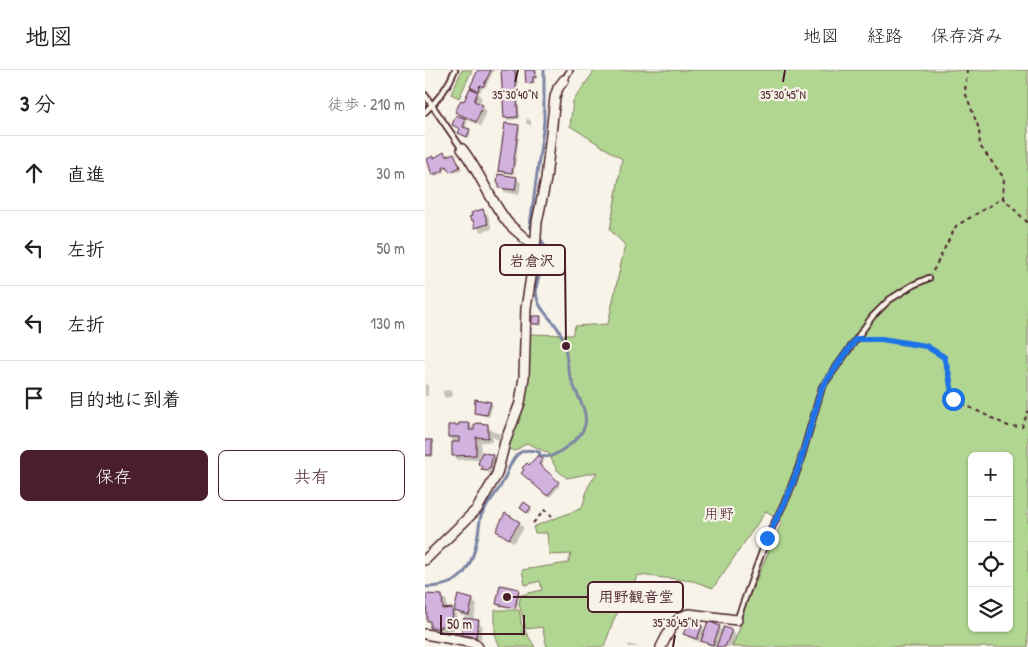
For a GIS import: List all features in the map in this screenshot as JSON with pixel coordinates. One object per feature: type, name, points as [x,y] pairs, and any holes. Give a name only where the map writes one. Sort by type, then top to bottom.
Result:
[{"type":"street","points":[[425,560],[477,509],[497,474],[505,442],[517,414],[523,392],[525,315],[535,252],[537,222],[546,179],[555,97],[558,88],[564,80]]},
{"type":"street","points":[[463,149],[508,222],[531,244],[535,252]]},
{"type":"street","points":[[661,647],[682,615],[689,614],[737,620]]},
{"type":"street","points":[[425,634],[474,643],[478,647]]},
{"type":"lane","points":[[425,112],[432,106],[455,70]]},
{"type":"lane","points":[[564,80],[571,70]]},
{"type":"lane","points":[[425,95],[463,149]]},
{"type":"lane","points":[[737,620],[767,538],[788,495],[799,466],[822,387],[872,317],[889,300],[913,285],[929,278]]},
{"type":"path","points":[[967,70],[965,92],[979,129],[980,146],[1003,178],[1003,198],[1028,223]]},
{"type":"path","points":[[929,278],[956,226],[1003,198]]},
{"type":"path","points":[[856,339],[881,339],[926,346],[944,357],[953,399],[1008,426],[1022,427],[1028,412]]},
{"type":"path","points":[[533,523],[545,510],[552,516]]},
{"type":"green space","points":[[462,70],[472,70],[459,98],[451,94]]},
{"type":"green space","points":[[595,70],[1028,70],[1028,647],[732,647],[741,625],[738,622],[782,521],[766,511],[713,588],[693,581],[638,575],[614,619],[604,647],[547,647],[542,627],[526,629],[519,604],[521,595],[542,590],[540,581],[525,585],[522,570],[568,563],[571,554],[549,555],[547,533],[535,533],[533,527],[582,508],[588,487],[597,472],[567,478],[557,470],[548,453],[527,443],[515,451],[506,448],[515,424],[527,334],[572,335],[575,326],[608,324],[625,245],[610,230],[622,159],[570,126],[573,101]]},
{"type":"green space","points":[[495,610],[519,610],[522,626],[535,647],[500,647],[495,635]]},
{"type":"building","points":[[478,70],[491,70],[483,87],[480,85],[478,91],[470,87]]},
{"type":"building","points":[[501,70],[515,70],[518,117],[504,118]]},
{"type":"building","points":[[525,70],[535,70],[536,77],[533,77],[533,82],[526,83]]},
{"type":"building","points":[[470,88],[478,92],[474,101],[483,105],[476,122],[455,112],[461,100],[464,101]]},
{"type":"building","points":[[456,115],[466,119],[463,127],[470,129],[467,137],[458,133],[460,129],[452,125]]},
{"type":"building","points":[[505,123],[519,125],[512,173],[498,171]]},
{"type":"building","points":[[444,152],[446,156],[454,153],[460,167],[450,172],[446,166],[443,167],[444,170],[432,175],[427,159],[433,156],[434,158]]},
{"type":"building","points":[[498,174],[517,177],[515,190],[499,188],[499,183],[497,182]]},
{"type":"building","points":[[483,209],[488,224],[475,228],[473,220],[469,217],[472,216],[471,213]]},
{"type":"building","points":[[532,316],[541,316],[540,324],[532,324]]},
{"type":"building","points":[[475,399],[491,402],[487,415],[474,413]]},
{"type":"building","points":[[459,423],[470,423],[469,430],[474,430],[476,423],[488,424],[488,438],[476,437],[476,455],[452,456],[452,442],[459,442],[459,437],[448,437],[448,425],[459,425]]},
{"type":"building","points":[[425,440],[432,440],[432,455],[425,455]]},
{"type":"building","points":[[482,452],[493,455],[490,468],[487,470],[481,469],[482,466],[478,464]]},
{"type":"building","points":[[538,455],[543,459],[539,464],[559,482],[548,495],[521,473],[524,470],[522,468],[527,463],[529,465]]},
{"type":"building","points":[[524,502],[531,507],[527,513],[520,508]]},
{"type":"building","points":[[505,513],[520,522],[509,539],[496,531]]},
{"type":"building","points":[[500,585],[519,589],[515,608],[496,604]]},
{"type":"building","points":[[426,594],[442,595],[443,609],[452,608],[453,624],[440,626],[440,628],[430,628],[430,621],[427,621]]},
{"type":"building","points":[[458,595],[473,599],[469,615],[454,611]]},
{"type":"building","points":[[464,618],[479,620],[476,637],[461,635]]},
{"type":"building","points":[[690,619],[700,621],[699,625],[702,626],[697,639],[683,634]]},
{"type":"building","points":[[708,621],[720,626],[713,645],[701,641]]},
{"type":"building","points":[[724,627],[732,630],[725,647],[716,647]]},
{"type":"waterway","points":[[535,232],[530,226],[544,122],[544,70]]},
{"type":"waterway","points":[[425,587],[447,584],[462,575],[467,568],[478,536],[481,516],[500,487],[517,455],[523,451],[530,450],[539,452],[544,457],[554,455],[577,439],[586,421],[582,403],[569,372],[563,337],[541,308],[537,298],[536,286],[546,254],[546,249],[539,236]]},
{"type":"place","name":"岩倉沢","points":[[566,346]]},
{"type":"place","name":"用野観音堂","points":[[507,597]]},
{"type":"district","name":"用野","points":[[719,513]]},
{"type":"route","points":[[767,538],[788,495],[799,466],[822,387],[856,339],[881,339],[926,346],[944,357],[953,399]]}]
